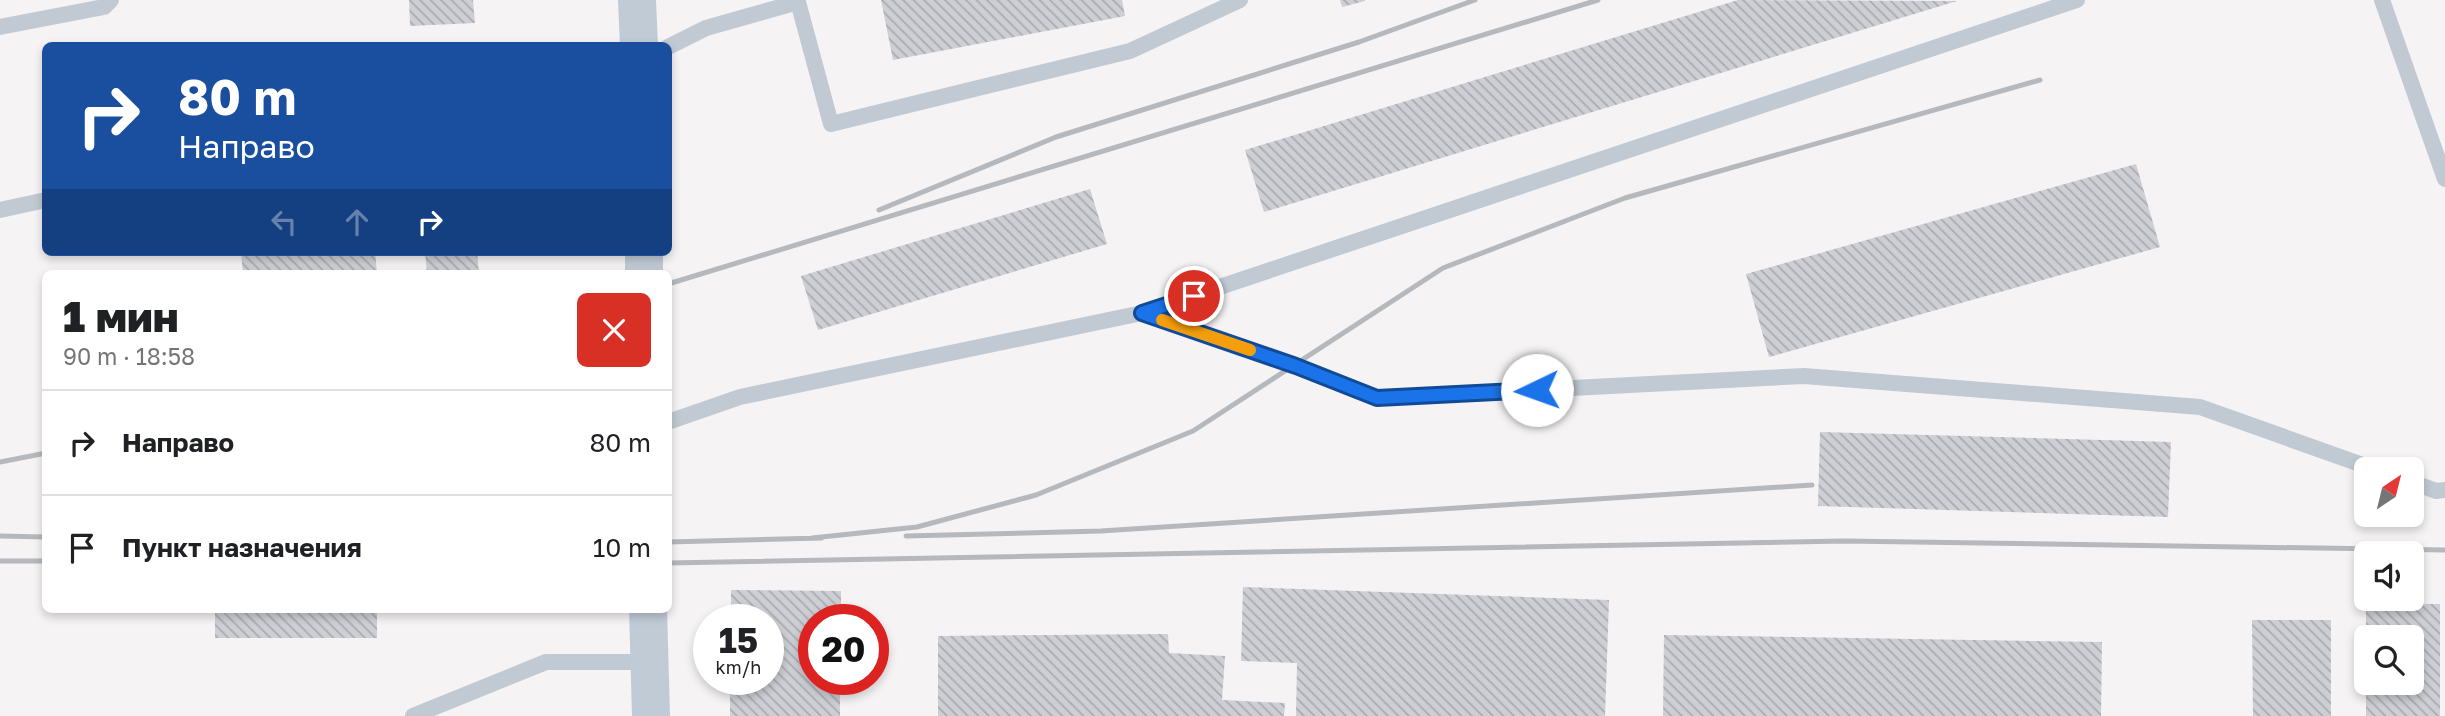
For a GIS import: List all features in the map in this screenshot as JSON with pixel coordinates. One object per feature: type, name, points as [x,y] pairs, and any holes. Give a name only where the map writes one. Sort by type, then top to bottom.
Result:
[{"type":"main road","points":[[638,0],[639,42]]},
{"type":"main road","points":[[648,613],[651,716]]},
{"type":"lane","points":[[0,27],[104,8],[111,0]]},
{"type":"lane","points":[[672,45],[706,28],[798,2],[831,124],[1130,51],[1240,0]]},
{"type":"lane","points":[[672,421],[740,397],[1142,313],[2077,0]]},
{"type":"lane","points":[[2382,0],[2445,179]]},
{"type":"lane","points":[[0,210],[42,201]]},
{"type":"lane","points":[[1142,313],[1296,366],[1377,398],[1804,376],[2200,408],[2354,462]]},
{"type":"lane","points":[[2424,486],[2436,491],[2445,490]]},
{"type":"lane","points":[[414,716],[546,662],[650,662]]},
{"type":"building","points":[[409,0],[473,0],[475,23],[410,26]]},
{"type":"building","points":[[881,0],[1122,0],[1125,16],[893,60]]},
{"type":"building","points":[[1340,0],[1364,0],[1365,1],[1342,7]]},
{"type":"building","points":[[1738,0],[1957,1],[1264,212],[1245,150]]},
{"type":"building","points":[[2136,164],[2160,247],[1769,357],[1746,274]]},
{"type":"building","points":[[1090,189],[1107,244],[818,330],[801,276]]},
{"type":"building","points":[[241,256],[375,256],[377,270],[243,270]]},
{"type":"building","points":[[425,256],[477,256],[479,270],[427,270]]},
{"type":"building","points":[[1820,432],[2171,442],[2168,517],[1818,506]]},
{"type":"building","points":[[1243,587],[1609,600],[1605,716],[1296,716],[1297,663],[1241,661]]},
{"type":"building","points":[[731,590],[841,591],[841,604],[798,604],[798,695],[840,695],[840,716],[730,716],[730,695],[784,695],[784,604],[731,604]]},
{"type":"building","points":[[2424,604],[2440,604],[2440,716],[2366,716],[2366,695],[2424,695],[2424,625],[2366,625],[2366,611],[2424,611]]},
{"type":"building","points":[[215,613],[377,613],[377,638],[215,638]]},
{"type":"building","points":[[2252,620],[2331,620],[2331,716],[2253,716]]},
{"type":"building","points":[[1168,634],[1169,653],[1225,656],[1222,700],[1285,703],[1284,716],[938,716],[938,636]]},
{"type":"building","points":[[1664,635],[2102,642],[2101,716],[1663,716]]},
{"type":"railway","points":[[879,210],[1056,137],[1359,42],[1475,0]]},
{"type":"railway","points":[[672,283],[1598,0]]},
{"type":"railway","points":[[812,538],[917,527],[1036,495],[1193,431],[1443,268],[1625,198],[2040,80]]},
{"type":"railway","points":[[0,462],[42,454]]},
{"type":"railway","points":[[906,536],[1101,531],[1812,485]]},
{"type":"railway","points":[[0,536],[42,537]]},
{"type":"railway","points":[[672,542],[822,538]]},
{"type":"railway","points":[[672,563],[1844,541],[2445,550]]},
{"type":"railway","points":[[0,561],[42,561]]},
{"type":"slow traffic","points":[[1162,320],[1250,350]]},
{"type":"route","points":[[1194,296],[1142,313],[1296,366],[1377,398],[1537,390]]}]
